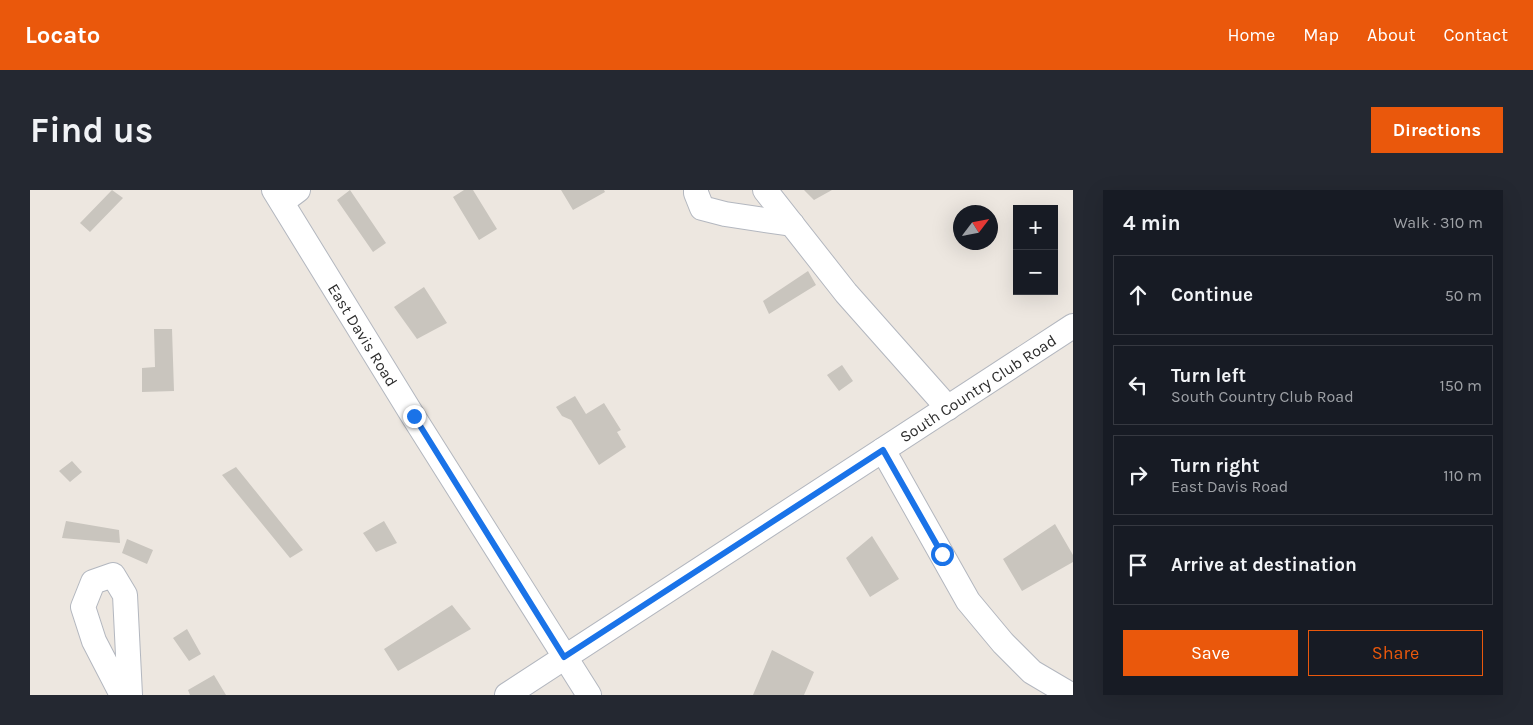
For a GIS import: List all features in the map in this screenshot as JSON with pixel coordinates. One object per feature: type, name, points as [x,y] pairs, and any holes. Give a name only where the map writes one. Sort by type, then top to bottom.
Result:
[{"type":"street","points":[[696,190],[702,208],[725,214],[792,224]]},
{"type":"street","points":[[765,190],[846,293],[948,408]]},
{"type":"street","name":"East Davis Road","points":[[286,199],[564,657],[589,695]]},
{"type":"street","name":"South Country Club Road","points":[[507,695],[1073,326]]},
{"type":"street","points":[[883,450],[968,601],[1003,643],[1032,672],[1071,695]]},
{"type":"street","points":[[122,695],[94,641],[82,607],[93,582],[113,575],[126,595],[130,695]]},
{"type":"building","points":[[112,190],[123,198],[90,232],[80,223]]},
{"type":"building","points":[[350,190],[386,243],[373,252],[337,200]]},
{"type":"building","points":[[464,190],[473,190],[497,229],[479,240],[453,197]]},
{"type":"building","points":[[561,190],[604,190],[605,192],[573,210]]},
{"type":"building","points":[[804,190],[832,190],[814,200]]},
{"type":"building","points":[[808,271],[816,285],[769,314],[763,301]]},
{"type":"building","points":[[424,287],[447,323],[417,339],[394,307]]},
{"type":"building","points":[[154,329],[172,329],[174,391],[142,392],[142,368],[155,367]]},
{"type":"building","points":[[842,365],[853,381],[839,391],[827,375]]},
{"type":"building","points":[[575,396],[586,414],[604,403],[621,430],[617,432],[626,447],[599,465],[571,420],[562,416],[556,407]]},
{"type":"building","points":[[72,461],[82,472],[70,482],[59,471]]},
{"type":"building","points":[[236,467],[303,550],[290,558],[222,475]]},
{"type":"building","points":[[66,521],[119,530],[120,543],[62,538]]},
{"type":"building","points":[[384,521],[397,543],[376,552],[363,533]]},
{"type":"building","points":[[1055,524],[1073,555],[1073,562],[1022,591],[1003,559]]},
{"type":"building","points":[[872,536],[899,579],[870,597],[846,558]]},
{"type":"building","points":[[127,539],[153,550],[147,564],[122,553]]},
{"type":"building","points":[[452,605],[471,629],[398,671],[384,649]]},
{"type":"building","points":[[187,629],[201,654],[189,661],[173,638]]},
{"type":"building","points":[[772,650],[814,672],[804,695],[753,695]]},
{"type":"building","points":[[214,675],[226,695],[190,695],[188,690]]},
{"type":"route","points":[[414,416],[564,657],[883,450],[942,554]]}]
